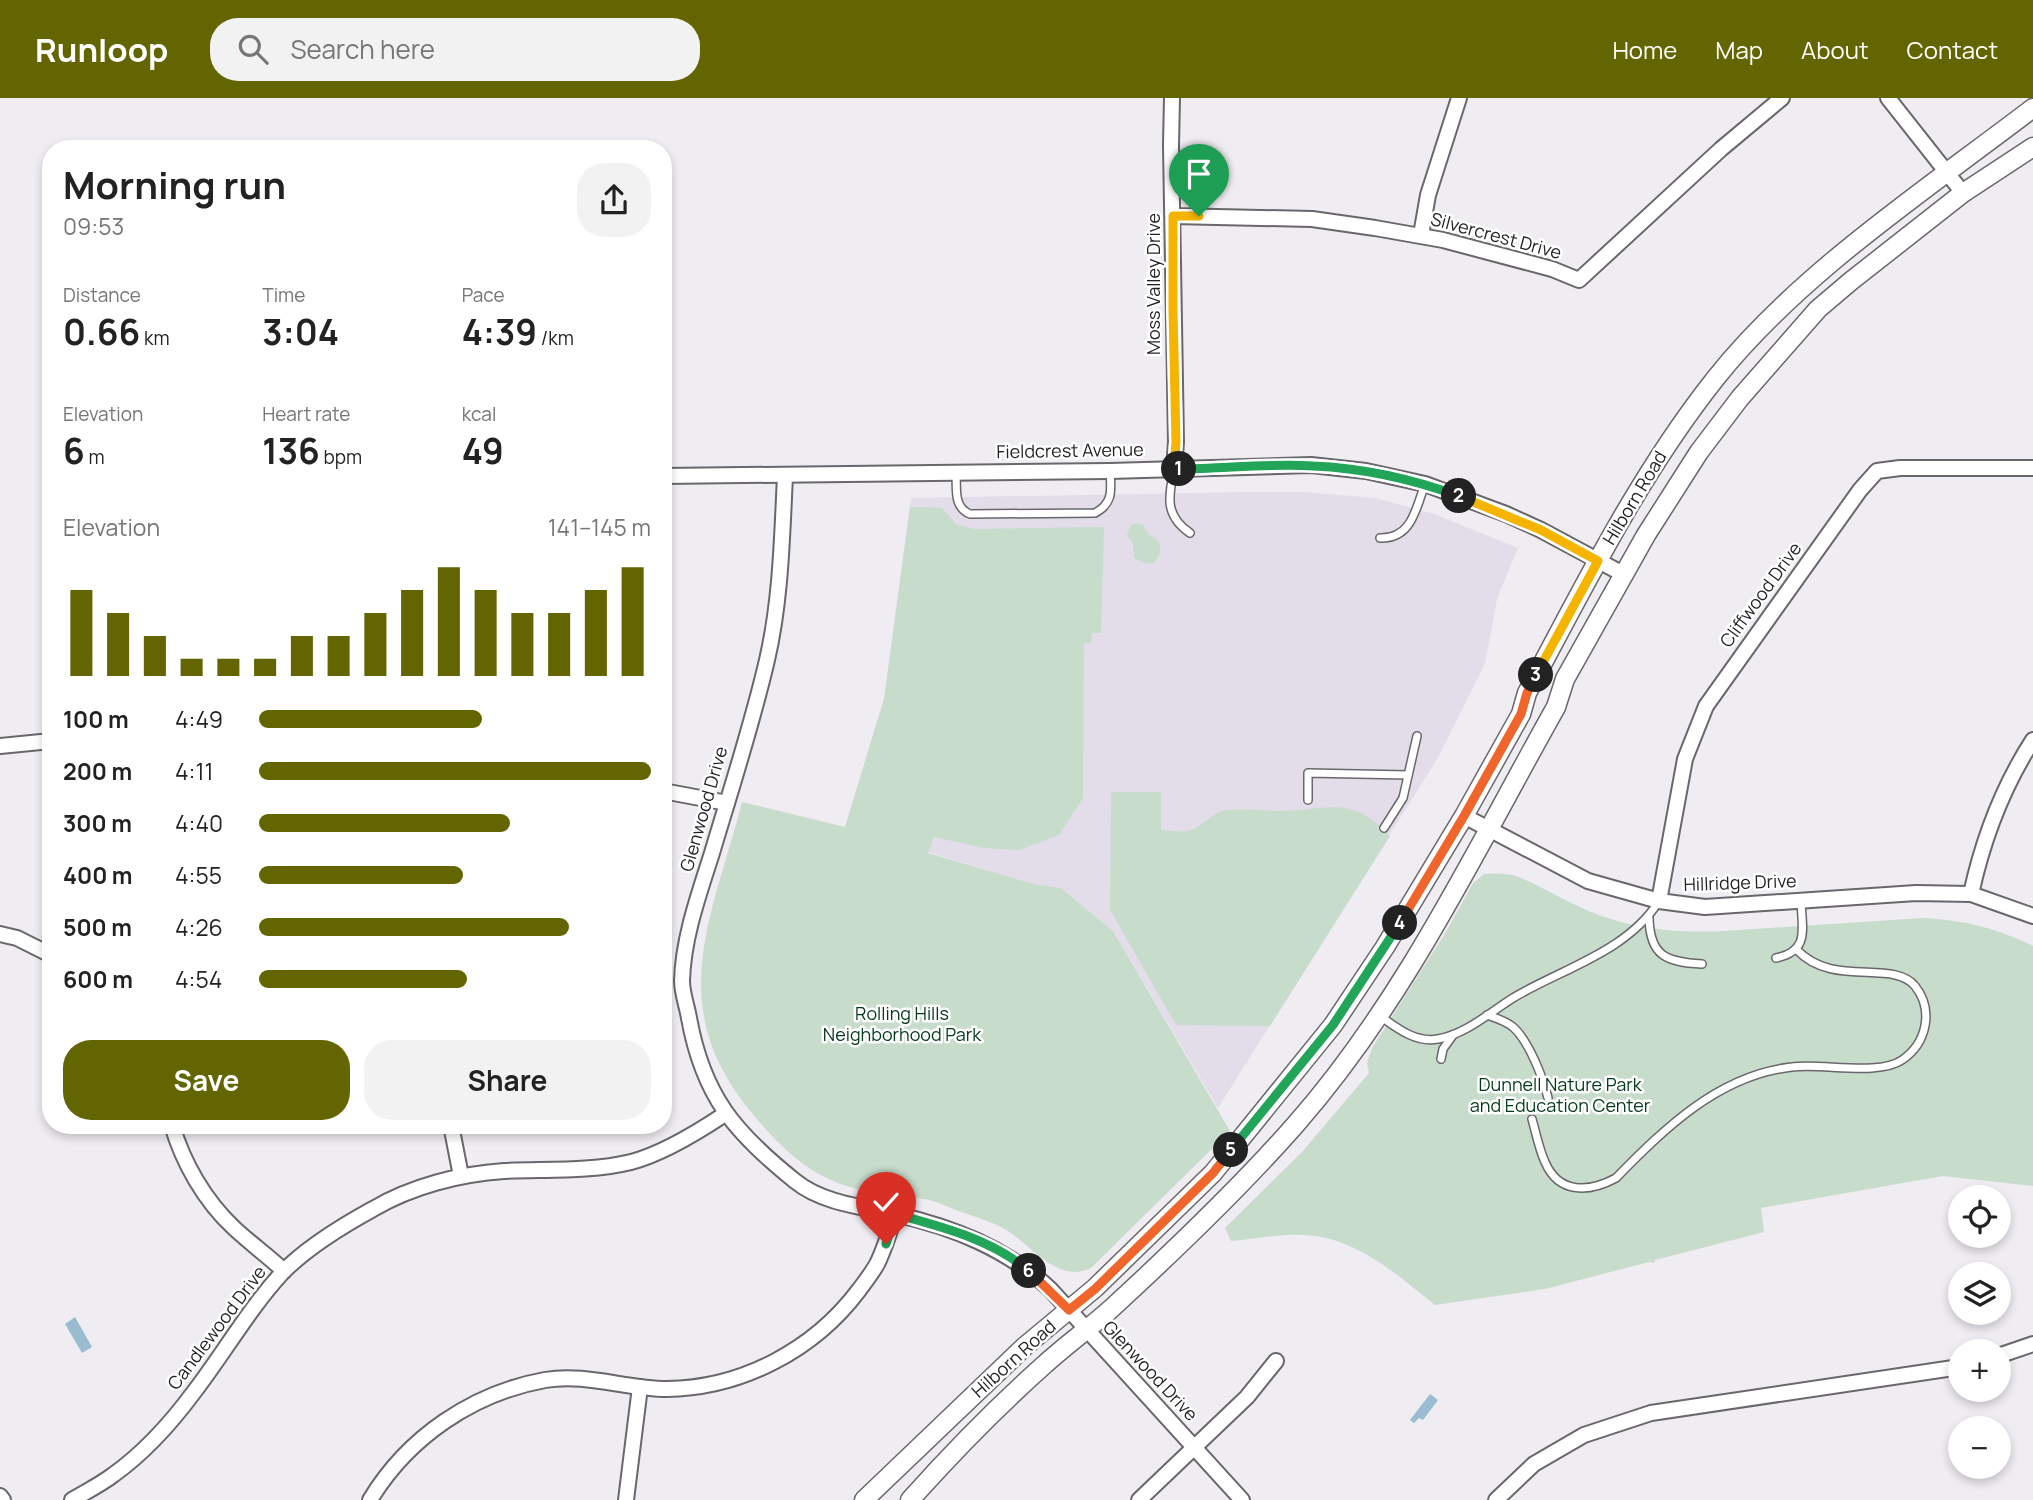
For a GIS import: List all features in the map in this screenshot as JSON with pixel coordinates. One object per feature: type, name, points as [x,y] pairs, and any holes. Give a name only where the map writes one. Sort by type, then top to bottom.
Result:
[{"type":"street","name":"Moss Valley Drive","points":[[1172,98],[1176,442],[1174,469]]},
{"type":"street","points":[[1421,235],[1428,195],[1459,98]]},
{"type":"street","name":"Silvercrest Drive","points":[[1173,216],[1312,219],[1421,235],[1552,269],[1579,279],[1721,149],[1782,98]]},
{"type":"street","points":[[1888,98],[1963,193]]},
{"type":"street","name":"Hilborn Road","points":[[864,1500],[1024,1347],[1095,1289],[1213,1173],[1333,1025],[1385,947],[1464,816],[1521,714],[1527,693],[1598,561],[1672,436],[1716,377],[1798,292],[2033,108]]},
{"type":"street","name":"Hilborn Road","points":[[909,1500],[945,1461],[1045,1364],[1155,1267],[1253,1170],[1333,1079],[1430,935],[1556,707],[1565,679],[1623,574],[1699,452],[1740,398],[1818,309],[1963,193],[2033,147]]},
{"type":"street","name":"Fieldcrest Avenue","points":[[672,476],[1311,466],[1366,471],[1425,484],[1506,514],[1623,574]]},
{"type":"street","name":"Cliffwood Drive","points":[[1659,901],[1685,759],[1706,706],[1860,490],[1877,471],[1900,468],[2033,468]]},
{"type":"street","name":"Glenwood Drive","points":[[785,476],[780,567],[768,658],[692,918],[682,982],[693,1041],[711,1087],[725,1114],[760,1153],[804,1188],[853,1206],[944,1227],[977,1239],[1023,1266],[1069,1310],[1242,1500]]},
{"type":"street","points":[[1970,894],[1992,819],[2013,771],[2033,740]]},
{"type":"street","points":[[0,746],[42,742]]},
{"type":"street","points":[[672,793],[727,803]]},
{"type":"street","name":"Hillridge Drive","points":[[1464,816],[1588,881],[1659,901],[1705,907],[1916,893],[1970,894],[2033,916]]},
{"type":"street","points":[[0,934],[17,938],[42,950]]},
{"type":"street","name":"Candlewood Drive","points":[[72,1500],[112,1476],[149,1445],[193,1394],[284,1272],[322,1240],[375,1207],[420,1188],[461,1176],[501,1171],[589,1168],[633,1162],[676,1143],[725,1114]]},
{"type":"street","points":[[175,1134],[179,1147],[200,1187],[233,1227],[284,1272]]},
{"type":"street","points":[[453,1134],[461,1176]]},
{"type":"street","points":[[370,1500],[381,1482],[412,1445],[447,1419],[486,1397],[546,1380],[597,1380],[668,1389],[713,1383],[757,1371],[795,1351],[841,1314],[876,1266],[888,1240],[895,1214]]},
{"type":"street","points":[[2011,1352],[2033,1344]]},
{"type":"street","points":[[1139,1500],[1247,1397],[1276,1361]]},
{"type":"street","points":[[1496,1500],[1534,1464],[1574,1441],[1651,1413],[1948,1369]]},
{"type":"street","points":[[626,1500],[640,1387]]},
{"type":"lane","points":[[1174,469],[1170,505],[1179,526],[1190,533]]},
{"type":"lane","points":[[956,472],[957,502],[970,514],[1095,513],[1110,500],[1110,471]]},
{"type":"lane","points":[[1380,538],[1391,538],[1403,533],[1411,523],[1425,484]]},
{"type":"lane","points":[[1384,828],[1403,798],[1417,736]]},
{"type":"lane","points":[[1308,800],[1308,773],[1408,775]]},
{"type":"lane","points":[[1776,958],[1788,956],[1797,950],[1802,939],[1801,900]]},
{"type":"lane","points":[[1378,1015],[1421,1040],[1437,1040],[1453,1035],[1513,998],[1584,963],[1623,938],[1649,918],[1659,901]]},
{"type":"lane","points":[[1649,918],[1650,937],[1658,952],[1669,960],[1702,964]]},
{"type":"lane","points":[[1532,1119],[1545,1163],[1554,1176],[1567,1186],[1585,1190],[1604,1185],[1616,1178],[1675,1120],[1728,1086],[1758,1074],[1790,1067],[1887,1067],[1903,1060],[1919,1043],[1925,1031],[1927,1014],[1923,998],[1913,983],[1897,976],[1830,970],[1813,964],[1797,950]]},
{"type":"lane","points":[[1487,1015],[1511,1026],[1522,1037],[1545,1084],[1548,1098]]},
{"type":"lane","points":[[1441,1059],[1443,1049],[1453,1035]]},
{"type":"shaded area","points":[[1304,492],[1376,498],[1434,514],[1518,548],[1497,599],[1485,664],[1439,756],[1218,1108],[1113,931],[1061,888],[1034,884],[845,827],[884,699],[911,498]]},
{"type":"green space","name":"Rolling Hills Neighborhood Park","points":[[910,507],[942,508],[957,525],[974,529],[1104,527],[1101,633],[1092,633],[1091,643],[1084,643],[1083,798],[1059,835],[1019,850],[984,848],[934,837],[928,853],[1034,884],[1061,888],[1113,931],[1230,1131],[1091,1268],[1081,1271],[1066,1271],[1057,1267],[1008,1231],[984,1220],[928,1200],[842,1185],[819,1174],[778,1142],[751,1112],[724,1073],[708,1035],[702,998],[702,961],[708,923],[742,802],[845,827],[884,699]]},
{"type":"green space","points":[[1131,525],[1143,525],[1159,544],[1159,556],[1153,563],[1146,564],[1134,558],[1133,544],[1127,535]]},
{"type":"green space","points":[[1111,792],[1161,792],[1161,830],[1188,831],[1226,810],[1281,811],[1339,807],[1363,814],[1390,836],[1270,1026],[1176,1025],[1110,910]]},
{"type":"green space","name":"Dunnell Nature Park and Education Center","points":[[1484,874],[1516,876],[1599,915],[1660,929],[1722,931],[1923,918],[1976,925],[2033,946],[2033,1186],[1943,1176],[1761,1208],[1764,1232],[1655,1260],[1654,1263],[1649,1262],[1545,1289],[1435,1305],[1374,1259],[1340,1242],[1302,1235],[1231,1241],[1225,1228],[1302,1152],[1369,1073],[1367,1063],[1372,1048],[1446,932],[1473,883]]},
{"type":"water","points":[[75,1317],[92,1347],[82,1353],[65,1324]]},
{"type":"water","points":[[1430,1394],[1438,1400],[1423,1420],[1419,1418],[1414,1423],[1410,1420]]},
{"type":"route","points":[[886,1244],[895,1214],[977,1239],[1023,1266],[1069,1310],[1095,1289],[1213,1173],[1333,1025],[1385,947],[1464,816],[1521,714],[1527,693],[1598,561],[1506,514],[1425,484],[1366,471],[1311,466],[1174,469],[1176,442],[1173,216],[1199,216]]}]
